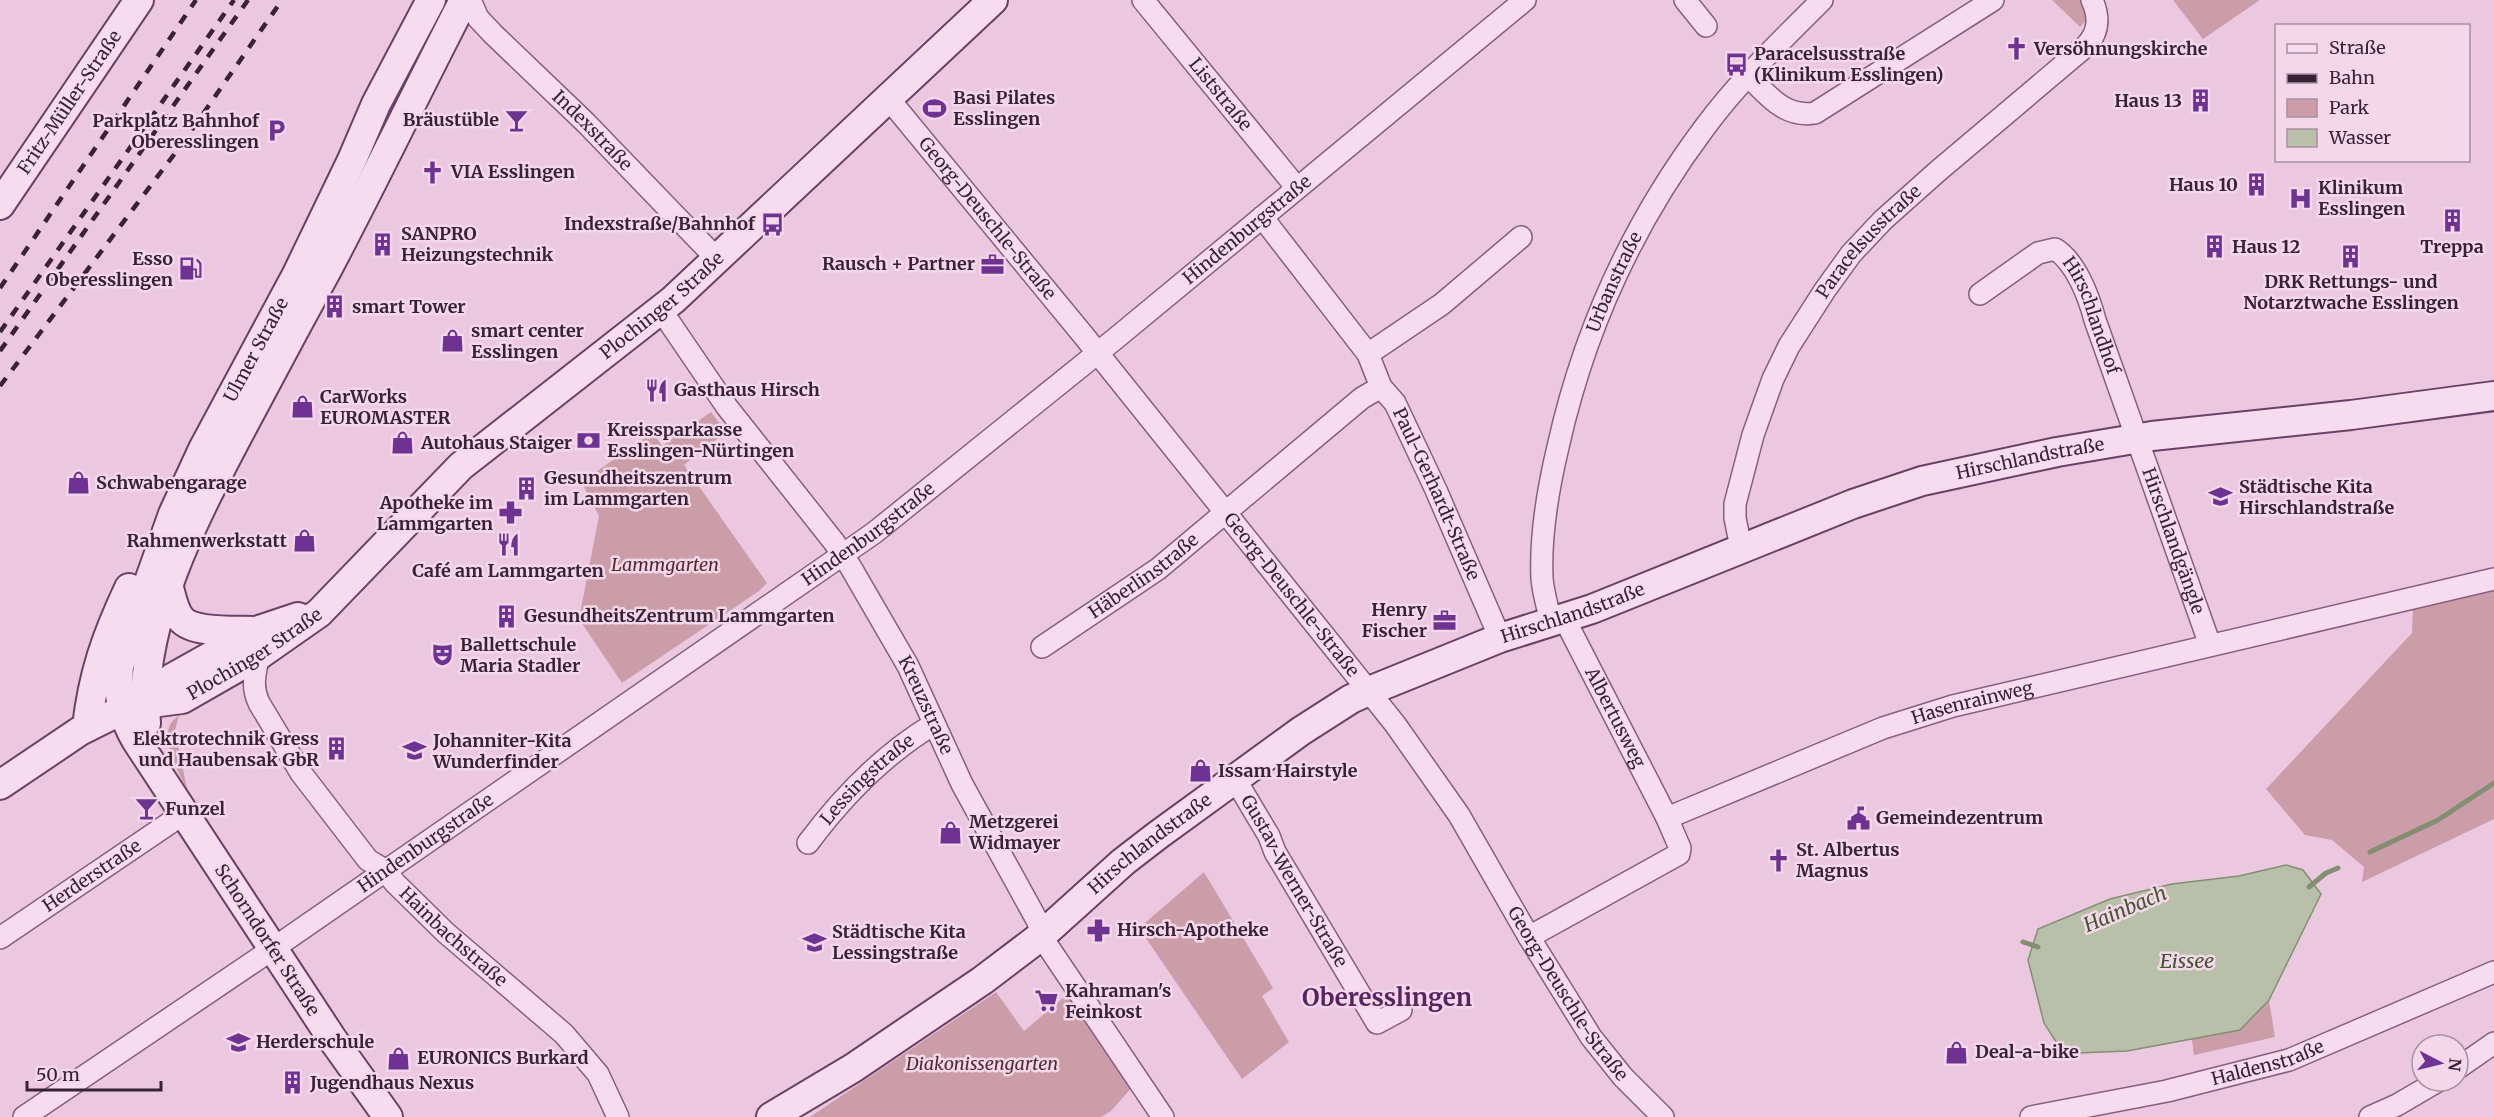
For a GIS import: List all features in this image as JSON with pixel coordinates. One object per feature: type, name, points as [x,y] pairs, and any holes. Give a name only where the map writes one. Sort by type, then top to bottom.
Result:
[{"type":"street","name":"Fritz-Müller-Straße","points":[[0,205],[139,0]]},
{"type":"street","name":"Ulmer Straße","points":[[431,0],[376,104],[352,160],[297,274],[203,449],[173,514],[119,666],[118,694],[133,707],[147,665],[151,642],[186,544],[226,458],[348,229],[457,7]]},
{"type":"street","name":"Indexstraße","points":[[470,0],[478,18],[493,34],[602,138],[717,259]]},
{"type":"street","name":"Plochinger Straße","points":[[0,784],[87,727],[133,707],[172,678],[257,643],[326,607],[478,450],[661,310],[993,0]]},
{"type":"street","name":"Liststraße","points":[[1143,0],[1297,188]]},
{"type":"street","name":"Hindenburgstraße","points":[[24,1117],[274,948],[874,533],[1525,0]]},
{"type":"street","points":[[1685,0],[1706,26]]},
{"type":"street","name":"Urbanstraße","points":[[1557,620],[1542,579],[1545,514],[1563,425],[1586,344],[1616,273],[1656,199],[1705,126],[1748,76],[1822,0]]},
{"type":"street","points":[[1748,76],[1782,108],[1794,113],[1815,113],[1993,0]]},
{"type":"street","name":"Paracelsusstraße","points":[[1741,548],[1735,518],[1744,467],[1773,380],[1806,317],[1839,269],[1864,239],[1926,182],[2091,40],[2097,23],[2096,9],[2092,0]]},
{"type":"street","name":"Georg-Deuschle-Straße","points":[[888,98],[1369,691],[1446,795],[1528,937],[1573,1009],[1607,1058],[1629,1084],[1663,1117]]},
{"type":"street","name":"Paul-Gerhardt-Straße","points":[[1262,217],[1368,354],[1382,387],[1395,403],[1500,638]]},
{"type":"street","points":[[1368,354],[1442,304],[1521,237]]},
{"type":"street","name":"Hirschlandhof","points":[[1980,294],[2038,253],[2050,249],[2058,251],[2086,289],[2138,438]]},
{"type":"street","name":"Kreuzstraße","points":[[661,310],[742,426],[843,555],[908,666],[962,784],[1038,922],[1041,936],[1163,1117]]},
{"type":"street","name":"Häberlinstraße","points":[[1042,647],[1143,580],[1362,398],[1382,387]]},
{"type":"street","name":"Hirschlandstraße","points":[[774,1116],[983,980],[1041,936],[1123,862],[1302,731],[1351,699],[1369,691],[1500,638],[1637,591],[1853,504],[1923,481],[2046,454],[2138,438],[2344,416],[2494,396]]},
{"type":"street","name":"Hirschlandgängle","points":[[2138,438],[2210,645]]},
{"type":"street","points":[[87,727],[97,665],[114,619],[144,558],[173,514]]},
{"type":"street","name":"Hasenrainweg","points":[[1667,818],[1852,740],[1917,717],[2028,687],[2494,579]]},
{"type":"street","points":[[169,588],[176,610],[187,624],[257,643]]},
{"type":"street","name":"Albertusweg","points":[[1557,620],[1667,818]]},
{"type":"street","name":"Hainbachstraße","points":[[257,643],[255,694],[301,772],[331,814],[368,860],[385,870],[446,933],[564,1034],[598,1074],[618,1117]]},
{"type":"street","name":"Schorndorfer Straße","points":[[133,707],[151,760],[183,814],[333,1040],[388,1117]]},
{"type":"street","name":"Lessingstraße","points":[[808,843],[846,795],[903,744],[934,724]]},
{"type":"street","name":"Gustav-Werner-Straße","points":[[1235,779],[1269,836],[1281,862],[1377,1023],[1401,1010]]},
{"type":"street","name":"Herderstraße","points":[[0,938],[183,814]]},
{"type":"street","points":[[1528,937],[1679,854],[1680,848],[1667,818]]},
{"type":"street","name":"Haldenstraße","points":[[2031,1117],[2167,1091],[2289,1060],[2492,981]]},
{"type":"street","points":[[2470,1060],[2494,1043]]},
{"type":"street","points":[[2370,1117],[2418,1093]]},
{"type":"green space","points":[[2052,0],[2084,0],[2087,20],[2080,27]]},
{"type":"green space","points":[[2173,0],[2260,0],[2203,39]]},
{"type":"green space","name":"Lammgarten","points":[[711,412],[726,432],[684,465],[767,583],[759,591],[622,683],[579,619],[599,516],[582,483],[596,479],[596,472],[653,432],[662,446]]},
{"type":"green space","points":[[2494,587],[2494,819],[2362,882],[2364,867],[2332,840],[2305,835],[2266,789],[2412,633],[2413,606]]},
{"type":"green space","points":[[179,715],[175,730],[187,789],[173,758],[168,740],[170,725]]},
{"type":"green space","points":[[1204,872],[1273,988],[1262,996],[1289,1042],[1242,1079],[1139,928]]},
{"type":"green space","points":[[2260,946],[2275,1037],[2194,1055],[2181,962]]},
{"type":"green space","name":"Diakonissengarten","points":[[996,992],[1024,1031],[1070,992],[1134,1085],[1111,1111],[1101,1117],[810,1117]]},
{"type":"water","name":"Eissee","points":[[2286,865],[2303,870],[2321,894],[2269,1000],[2240,1030],[2127,1051],[2077,1053],[2060,1048],[2044,1023],[2028,960],[2038,929],[2110,899],[2172,884],[2239,876]]},
{"type":"waterway","name":"Hainbach","points":[[2370,852],[2438,820],[2494,783]]},
{"type":"waterway","name":"Hainbach","points":[[2309,887],[2326,873],[2338,868]]},
{"type":"waterway","name":"Hainbach","points":[[2023,942],[2038,947]]},
{"type":"railway","points":[[0,288],[196,0]]},
{"type":"railway","points":[[0,332],[234,0]]},
{"type":"railway","points":[[0,351],[248,0]]},
{"type":"railway","points":[[0,386],[182,144],[282,0]]},
{"type":"place","name":"Versöhnungskirche","points":[[2016,49]]},
{"type":"place","name":"Paracelsusstraße (Klinikum Esslingen)","points":[[1736,64]]},
{"type":"place","name":"Haus 13","points":[[2200,101]]},
{"type":"place","name":"Basi Pilates Esslingen","points":[[935,108]]},
{"type":"place","name":"Bräustüble","points":[[517,120]]},
{"type":"place","name":"Parkplatz Bahnhof Oberesslingen","points":[[277,131]]},
{"type":"place","name":"VIA Esslingen","points":[[433,172]]},
{"type":"place","name":"Haus 10","points":[[2256,185]]},
{"type":"place","name":"Klinikum Esslingen","points":[[2300,198]]},
{"type":"place","name":"Treppa","points":[[2452,221]]},
{"type":"place","name":"Indexstraße/Bahnhof","points":[[773,224]]},
{"type":"place","name":"SANPRO Heizungstechnik","points":[[383,244]]},
{"type":"place","name":"Haus 12","points":[[2214,247]]},
{"type":"place","name":"DRK Rettungs- und Notarztwache Esslingen","points":[[2351,256]]},
{"type":"place","name":"Rausch + Partner","points":[[993,264]]},
{"type":"place","name":"Esso Oberesslingen","points":[[191,269]]},
{"type":"place","name":"smart Tower","points":[[334,307]]},
{"type":"place","name":"smart center Esslingen","points":[[453,341]]},
{"type":"place","name":"Gasthaus Hirsch","points":[[656,390]]},
{"type":"place","name":"CarWorks EUROMASTER","points":[[302,407]]},
{"type":"place","name":"Kreissparkasse Esslingen-Nürtingen","points":[[589,440]]},
{"type":"place","name":"Autohaus Staiger","points":[[403,443]]},
{"type":"place","name":"Schwabengarage","points":[[78,483]]},
{"type":"place","name":"Gesundheitszentrum im Lammgarten","points":[[526,488]]},
{"type":"place","name":"Städtische Kita Hirschlandstraße","points":[[2221,497]]},
{"type":"place","name":"Apotheke im Lammgarten","points":[[511,513]]},
{"type":"place","name":"Rahmenwerkstatt","points":[[305,541]]},
{"type":"place","name":"Café am Lammgarten","points":[[508,545]]},
{"type":"place","name":"GesundheitsZentrum Lammgarten","points":[[506,616]]},
{"type":"place","name":"Henry Fischer","points":[[1445,620]]},
{"type":"place","name":"Ballettschule Maria Stadler","points":[[442,655]]},
{"type":"place","name":"Elektrotechnik Gress und Haubensak GbR","points":[[337,749]]},
{"type":"place","name":"Johanniter-Kita Wunderfinder","points":[[415,751]]},
{"type":"place","name":"Issam Hairstyle","points":[[1200,771]]},
{"type":"place","name":"Funzel","points":[[147,809]]},
{"type":"place","name":"Gemeindezentrum","points":[[1858,818]]},
{"type":"place","name":"Metzgerei Widmayer","points":[[951,832]]},
{"type":"place","name":"St. Albertus Magnus","points":[[1778,860]]},
{"type":"place","name":"Hirsch-Apotheke","points":[[1099,930]]},
{"type":"place","name":"Städtische Kita Lessingstraße","points":[[814,942]]},
{"type":"place","name":"Kahraman's Feinkost","points":[[1047,1001]]},
{"type":"place","name":"Herderschule","points":[[238,1042]]},
{"type":"place","name":"Deal-a-bike","points":[[1957,1052]]},
{"type":"place","name":"EURONICS Burkard","points":[[399,1058]]},
{"type":"place","name":"Jugendhaus Nexus","points":[[292,1083]]},
{"type":"district","name":"Oberesslingen","points":[[1387,998]]}]
